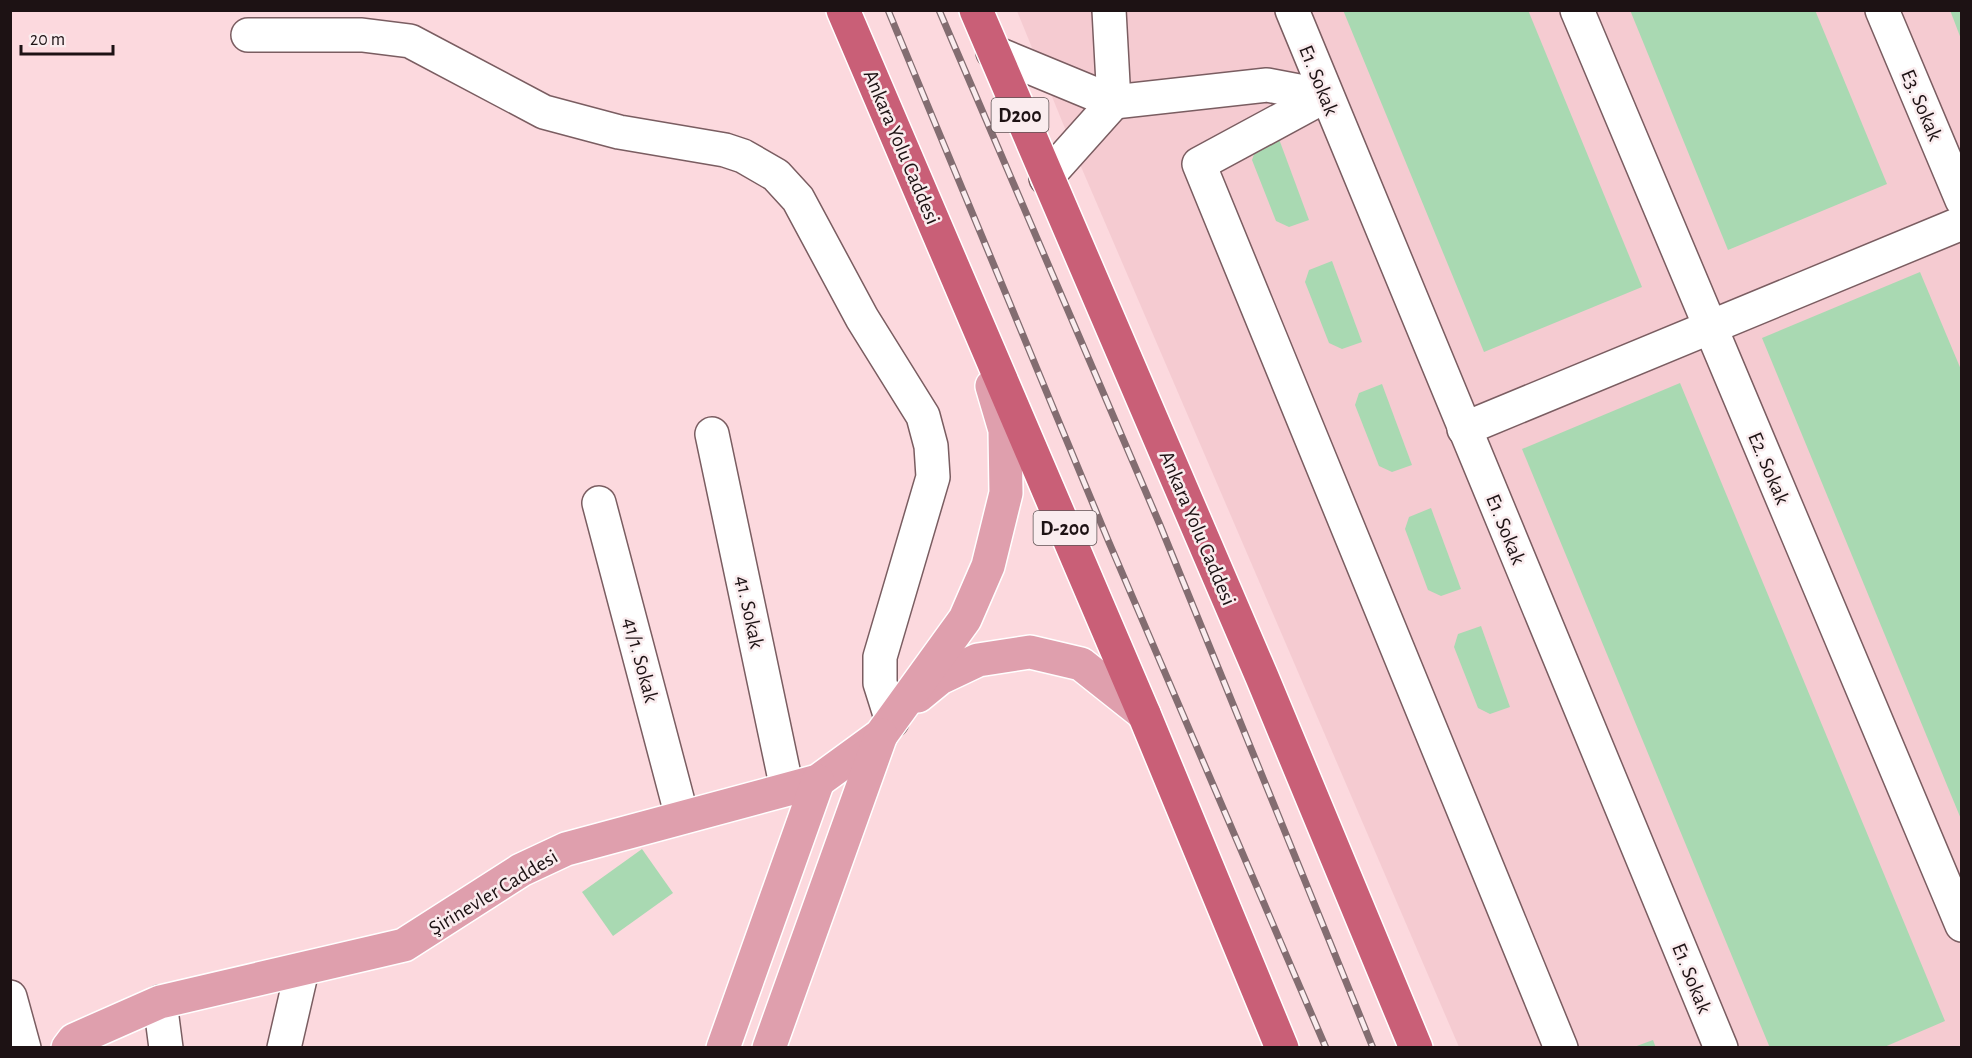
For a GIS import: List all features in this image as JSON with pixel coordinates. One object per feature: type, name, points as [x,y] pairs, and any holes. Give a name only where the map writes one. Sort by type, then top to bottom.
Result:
[{"type":"highway","name":"Ankara Yolu Caddesi","points":[[843,10],[1144,714],[1282,1047]]},
{"type":"highway","name":"Ankara Yolu Caddesi","points":[[975,10],[1262,677],[1416,1047]]},
{"type":"main road","points":[[769,1047],[892,722],[937,655],[965,619],[988,566],[1006,493],[1005,430],[962,287]]},
{"type":"main road","name":"Şirinevler Caddesi","points":[[68,1047],[74,1040],[160,1002],[405,945],[521,870],[566,849],[818,781],[892,722],[940,678],[978,660],[1029,652],[1081,664],[1144,714]]},
{"type":"main road","points":[[723,1047],[818,781]]},
{"type":"street","points":[[1046,178],[1114,102],[1109,10]]},
{"type":"street","name":"E1. Sokak","points":[[1292,10],[1325,96],[1721,1047]]},
{"type":"street","name":"E2. Sokak","points":[[1577,10],[1962,925]]},
{"type":"street","name":"E3. Sokak","points":[[1882,10],[1962,200]]},
{"type":"street","points":[[248,35],[362,35],[410,41],[544,112],[619,132],[725,150],[760,164],[788,187],[798,200],[862,318],[922,416],[931,446],[933,477],[880,657],[880,683],[892,722]]},
{"type":"street","points":[[993,52],[1114,102],[1267,85],[1325,96]]},
{"type":"street","points":[[1325,96],[1199,164],[1561,1047]]},
{"type":"street","points":[[1464,429],[1962,223]]},
{"type":"street","name":"41. Sokak","points":[[712,434],[787,789]]},
{"type":"street","name":"41/1. Sokak","points":[[600,503],[682,818]]},
{"type":"street","points":[[284,1047],[302,970]]},
{"type":"street","points":[[10,997],[24,1047]]},
{"type":"street","points":[[160,1002],[166,1047]]},
{"type":"shaded area","points":[[1017,11],[1961,11],[1961,1047],[1459,1047],[1073,148]]},
{"type":"building","points":[[1343,10],[1528,10],[1642,287],[1484,352]]},
{"type":"building","points":[[1630,10],[1815,10],[1887,184],[1728,250]]},
{"type":"building","points":[[1950,10],[1962,10],[1962,39],[1961,39]]},
{"type":"building","points":[[1279,139],[1309,220],[1289,227],[1276,221],[1252,160],[1256,148]]},
{"type":"building","points":[[1332,261],[1362,342],[1342,349],[1329,343],[1305,282],[1309,270]]},
{"type":"building","points":[[1920,272],[1962,372],[1961,819],[1762,338]]},
{"type":"building","points":[[1680,383],[1945,1021],[1882,1048],[1770,1048],[1522,449]]},
{"type":"building","points":[[1382,384],[1412,465],[1392,472],[1379,466],[1355,405],[1359,393]]},
{"type":"building","points":[[1431,508],[1461,589],[1441,596],[1428,590],[1405,529],[1409,517]]},
{"type":"building","points":[[1481,626],[1510,707],[1490,714],[1478,708],[1454,647],[1458,634]]},
{"type":"building","points":[[642,849],[673,893],[613,936],[582,892]]},
{"type":"building","points":[[1653,1040],[1656,1048],[1634,1048],[1634,1047]]},
{"type":"railway","points":[[888,10],[1108,540],[1326,1048]]},
{"type":"railway","points":[[939,10],[1160,525],[1373,1048]]}]
